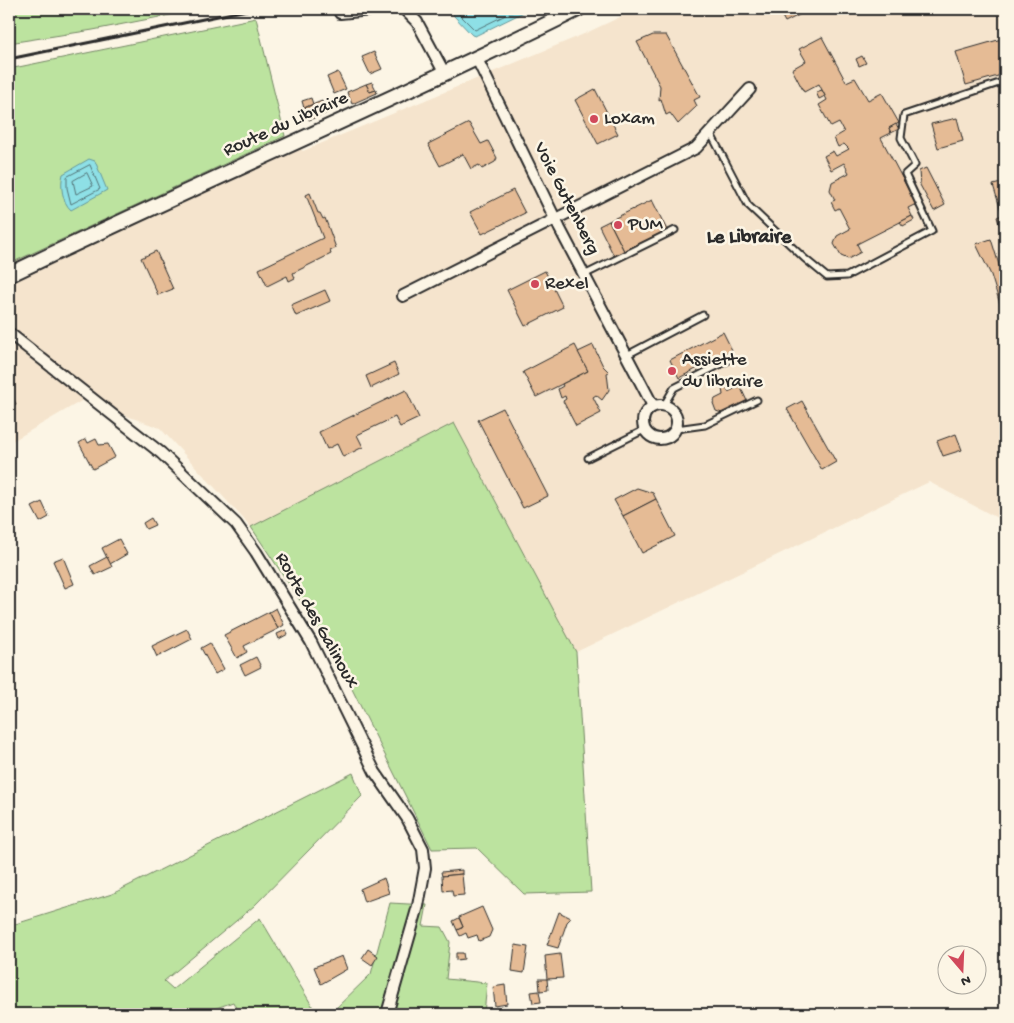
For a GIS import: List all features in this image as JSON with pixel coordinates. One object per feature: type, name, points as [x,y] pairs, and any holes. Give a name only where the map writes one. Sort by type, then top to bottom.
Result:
[{"type":"main road","name":"Route du Libraire","points":[[9,275],[144,210],[446,74],[578,9]]},
{"type":"street","points":[[340,12],[381,9]]},
{"type":"street","points":[[404,9],[418,22],[446,74]]},
{"type":"street","name":"Voie Gutenberg","points":[[477,59],[555,219],[653,406]]},
{"type":"street","points":[[403,296],[696,148],[750,89]]},
{"type":"street","name":"Route des Galinoux","points":[[9,332],[161,453],[236,524],[256,552],[311,642],[375,772],[408,818],[423,849],[425,868],[418,906],[387,1014]]},
{"type":"street","points":[[664,405],[674,412],[677,423],[676,429],[665,438],[653,438],[644,430],[643,418],[645,412],[653,406],[664,405]]},
{"type":"lane","points":[[710,132],[748,205],[804,258],[827,276],[847,276],[932,231],[905,174],[915,165],[900,138],[904,115],[1005,81]]},
{"type":"lane","points":[[584,275],[675,230]]},
{"type":"lane","points":[[627,355],[704,315]]},
{"type":"lane","points":[[664,405],[674,388],[730,359]]},
{"type":"lane","points":[[676,429],[705,425],[757,400]]},
{"type":"lane","points":[[588,458],[644,430]]},
{"type":"shaded area","points":[[637,9],[1005,9],[1005,522],[929,482],[576,652],[454,423],[251,527],[160,428],[83,400],[9,443],[9,264],[285,136],[303,151],[584,34]]},
{"type":"green space","points":[[9,9],[200,9],[93,30],[9,43]]},
{"type":"green space","points":[[256,18],[285,136],[9,264],[9,69]]},
{"type":"green space","points":[[454,423],[576,652],[591,892],[524,894],[477,848],[432,849],[331,647],[251,527]]},
{"type":"green space","points":[[353,773],[362,796],[254,906],[164,981],[173,989],[260,918],[317,1014],[239,1014],[233,1002],[200,1014],[9,1014],[9,926],[112,894]]},
{"type":"green space","points":[[390,903],[427,905],[423,926],[442,927],[450,942],[446,979],[487,983],[484,1014],[330,1014],[371,974]]},
{"type":"water","points":[[452,9],[530,9],[475,36],[454,16]]},
{"type":"water","points":[[89,159],[95,161],[107,190],[71,210],[62,193],[63,174]]},
{"type":"building","points":[[778,9],[798,9],[801,14],[785,22]]},
{"type":"building","points":[[653,35],[666,35],[700,97],[694,100],[697,106],[678,124],[670,113],[666,115],[661,99],[659,100],[660,86],[637,42]]},
{"type":"building","points":[[822,37],[846,82],[855,78],[868,100],[882,93],[899,123],[889,128],[891,133],[881,138],[916,204],[908,208],[912,216],[857,244],[861,252],[848,259],[841,256],[834,244],[837,236],[850,229],[839,208],[835,210],[831,202],[835,200],[830,190],[832,182],[849,173],[844,163],[831,170],[824,156],[833,151],[836,156],[849,149],[844,144],[838,147],[834,138],[844,132],[839,123],[831,127],[819,105],[827,100],[819,84],[804,92],[792,69],[806,61],[799,49]]},
{"type":"building","points":[[1005,38],[1005,74],[966,85],[956,52]]},
{"type":"building","points":[[374,52],[382,69],[370,74],[362,57]]},
{"type":"building","points":[[862,56],[866,63],[859,66],[856,59]]},
{"type":"building","points":[[338,72],[346,89],[334,94],[327,77]]},
{"type":"building","points":[[372,82],[376,90],[370,92],[366,84]]},
{"type":"building","points":[[366,84],[370,92],[376,90],[377,93],[352,104],[347,92]]},
{"type":"building","points":[[595,89],[618,134],[598,144],[575,100]]},
{"type":"building","points":[[822,90],[825,96],[819,99],[816,92]]},
{"type":"building","points":[[311,98],[313,104],[304,108],[302,101]]},
{"type":"building","points":[[322,101],[327,113],[309,120],[304,108]]},
{"type":"building","points":[[957,118],[963,141],[938,148],[931,124]]},
{"type":"building","points":[[469,123],[481,144],[488,141],[497,158],[495,162],[482,169],[479,165],[471,169],[463,154],[440,166],[428,144]]},
{"type":"building","points":[[896,124],[899,129],[891,133],[889,128]]},
{"type":"building","points":[[926,168],[945,205],[934,211],[920,185],[919,171]]},
{"type":"building","points":[[1005,182],[1005,224],[993,185]]},
{"type":"building","points":[[513,190],[525,213],[482,234],[470,212]]},
{"type":"building","points":[[310,193],[318,213],[320,213],[323,219],[325,218],[336,248],[330,251],[331,254],[293,273],[295,278],[289,281],[287,276],[267,286],[259,269],[323,238],[306,195]]},
{"type":"building","points":[[652,200],[667,230],[624,251],[609,221]]},
{"type":"building","points":[[1002,215],[1005,232],[1002,233],[997,217]]},
{"type":"building","points":[[912,216],[914,220],[903,226],[900,222]]},
{"type":"building","points":[[609,221],[624,251],[614,256],[599,226]]},
{"type":"building","points":[[991,239],[1005,284],[1005,320],[991,275],[976,244]]},
{"type":"building","points":[[156,251],[173,289],[158,295],[141,258]]},
{"type":"building","points":[[545,271],[563,307],[525,326],[507,290]]},
{"type":"building","points":[[325,290],[330,301],[296,316],[291,305]]},
{"type":"building","points":[[723,332],[732,350],[679,378],[670,360]]},
{"type":"building","points":[[575,345],[588,371],[536,397],[523,372]]},
{"type":"building","points":[[593,345],[603,366],[609,372],[607,373],[609,390],[602,400],[596,395],[593,397],[601,413],[576,426],[563,401],[566,399],[565,396],[561,398],[558,389],[563,386],[562,384],[588,371],[578,352]]},
{"type":"building","points":[[394,363],[399,374],[371,388],[366,376]]},
{"type":"building","points":[[740,386],[747,401],[722,413],[716,411],[713,403],[715,399],[723,395],[722,388],[725,387],[728,392]]},
{"type":"building","points":[[9,390],[16,404],[9,409]]},
{"type":"building","points":[[406,390],[419,418],[400,427],[395,417],[357,435],[363,447],[343,457],[337,444],[327,449],[319,432]]},
{"type":"building","points":[[802,401],[836,462],[822,470],[787,409]]},
{"type":"building","points":[[503,408],[548,496],[523,508],[478,420]]},
{"type":"building","points":[[956,434],[962,450],[943,456],[937,441]]},
{"type":"building","points":[[86,439],[88,443],[96,439],[99,445],[108,444],[115,457],[93,469],[79,443]]},
{"type":"building","points":[[637,488],[653,493],[656,499],[623,516],[614,500]]},
{"type":"building","points":[[656,499],[675,536],[642,553],[623,516]]},
{"type":"building","points":[[42,502],[49,517],[40,522],[32,507]]},
{"type":"building","points":[[151,518],[155,525],[146,529],[143,523]]},
{"type":"building","points":[[119,539],[127,554],[110,564],[102,548]]},
{"type":"building","points":[[63,557],[74,584],[65,588],[53,561]]},
{"type":"building","points":[[107,557],[112,567],[95,575],[90,566]]},
{"type":"building","points":[[276,608],[284,625],[278,629],[269,612]]},
{"type":"building","points":[[269,612],[278,629],[244,646],[247,652],[237,658],[224,635]]},
{"type":"building","points":[[187,629],[192,639],[157,657],[152,646]]},
{"type":"building","points":[[286,630],[288,634],[279,639],[277,634]]},
{"type":"building","points":[[210,643],[224,669],[215,674],[201,648]]},
{"type":"building","points":[[256,657],[261,667],[245,675],[240,665]]},
{"type":"building","points":[[462,870],[462,874],[442,876],[441,872]]},
{"type":"building","points":[[462,874],[464,895],[453,896],[452,890],[443,891],[442,876]]},
{"type":"building","points":[[384,878],[389,893],[364,902],[360,889]]},
{"type":"building","points":[[482,907],[492,930],[489,937],[479,941],[477,935],[468,938],[466,933],[460,936],[457,930],[463,927],[459,917]]},
{"type":"building","points":[[559,912],[571,918],[567,922],[558,948],[547,945]]},
{"type":"building","points":[[459,918],[463,927],[457,930],[453,921]]},
{"type":"building","points":[[515,945],[528,947],[524,973],[512,971]]},
{"type":"building","points":[[368,949],[378,956],[372,965],[362,958]]},
{"type":"building","points":[[456,953],[463,953],[464,959],[456,960]]},
{"type":"building","points":[[560,954],[563,978],[547,979],[545,956]]},
{"type":"building","points":[[342,956],[347,969],[321,984],[314,967]]},
{"type":"building","points":[[539,979],[547,979],[548,990],[540,991]]},
{"type":"building","points":[[505,985],[507,1004],[495,1006],[493,987]]},
{"type":"building","points":[[539,991],[541,1002],[533,1003],[531,992]]},
{"type":"railway","points":[[9,59],[252,9]]},
{"type":"place","name":"Loxam","points":[[594,119]]},
{"type":"place","name":"PUM","points":[[618,225]]},
{"type":"place","name":"Rexel","points":[[535,284]]},
{"type":"place","name":"Assiette du libraire","points":[[672,371]]},
{"type":"district","name":"Le Libraire","points":[[749,238]]}]
